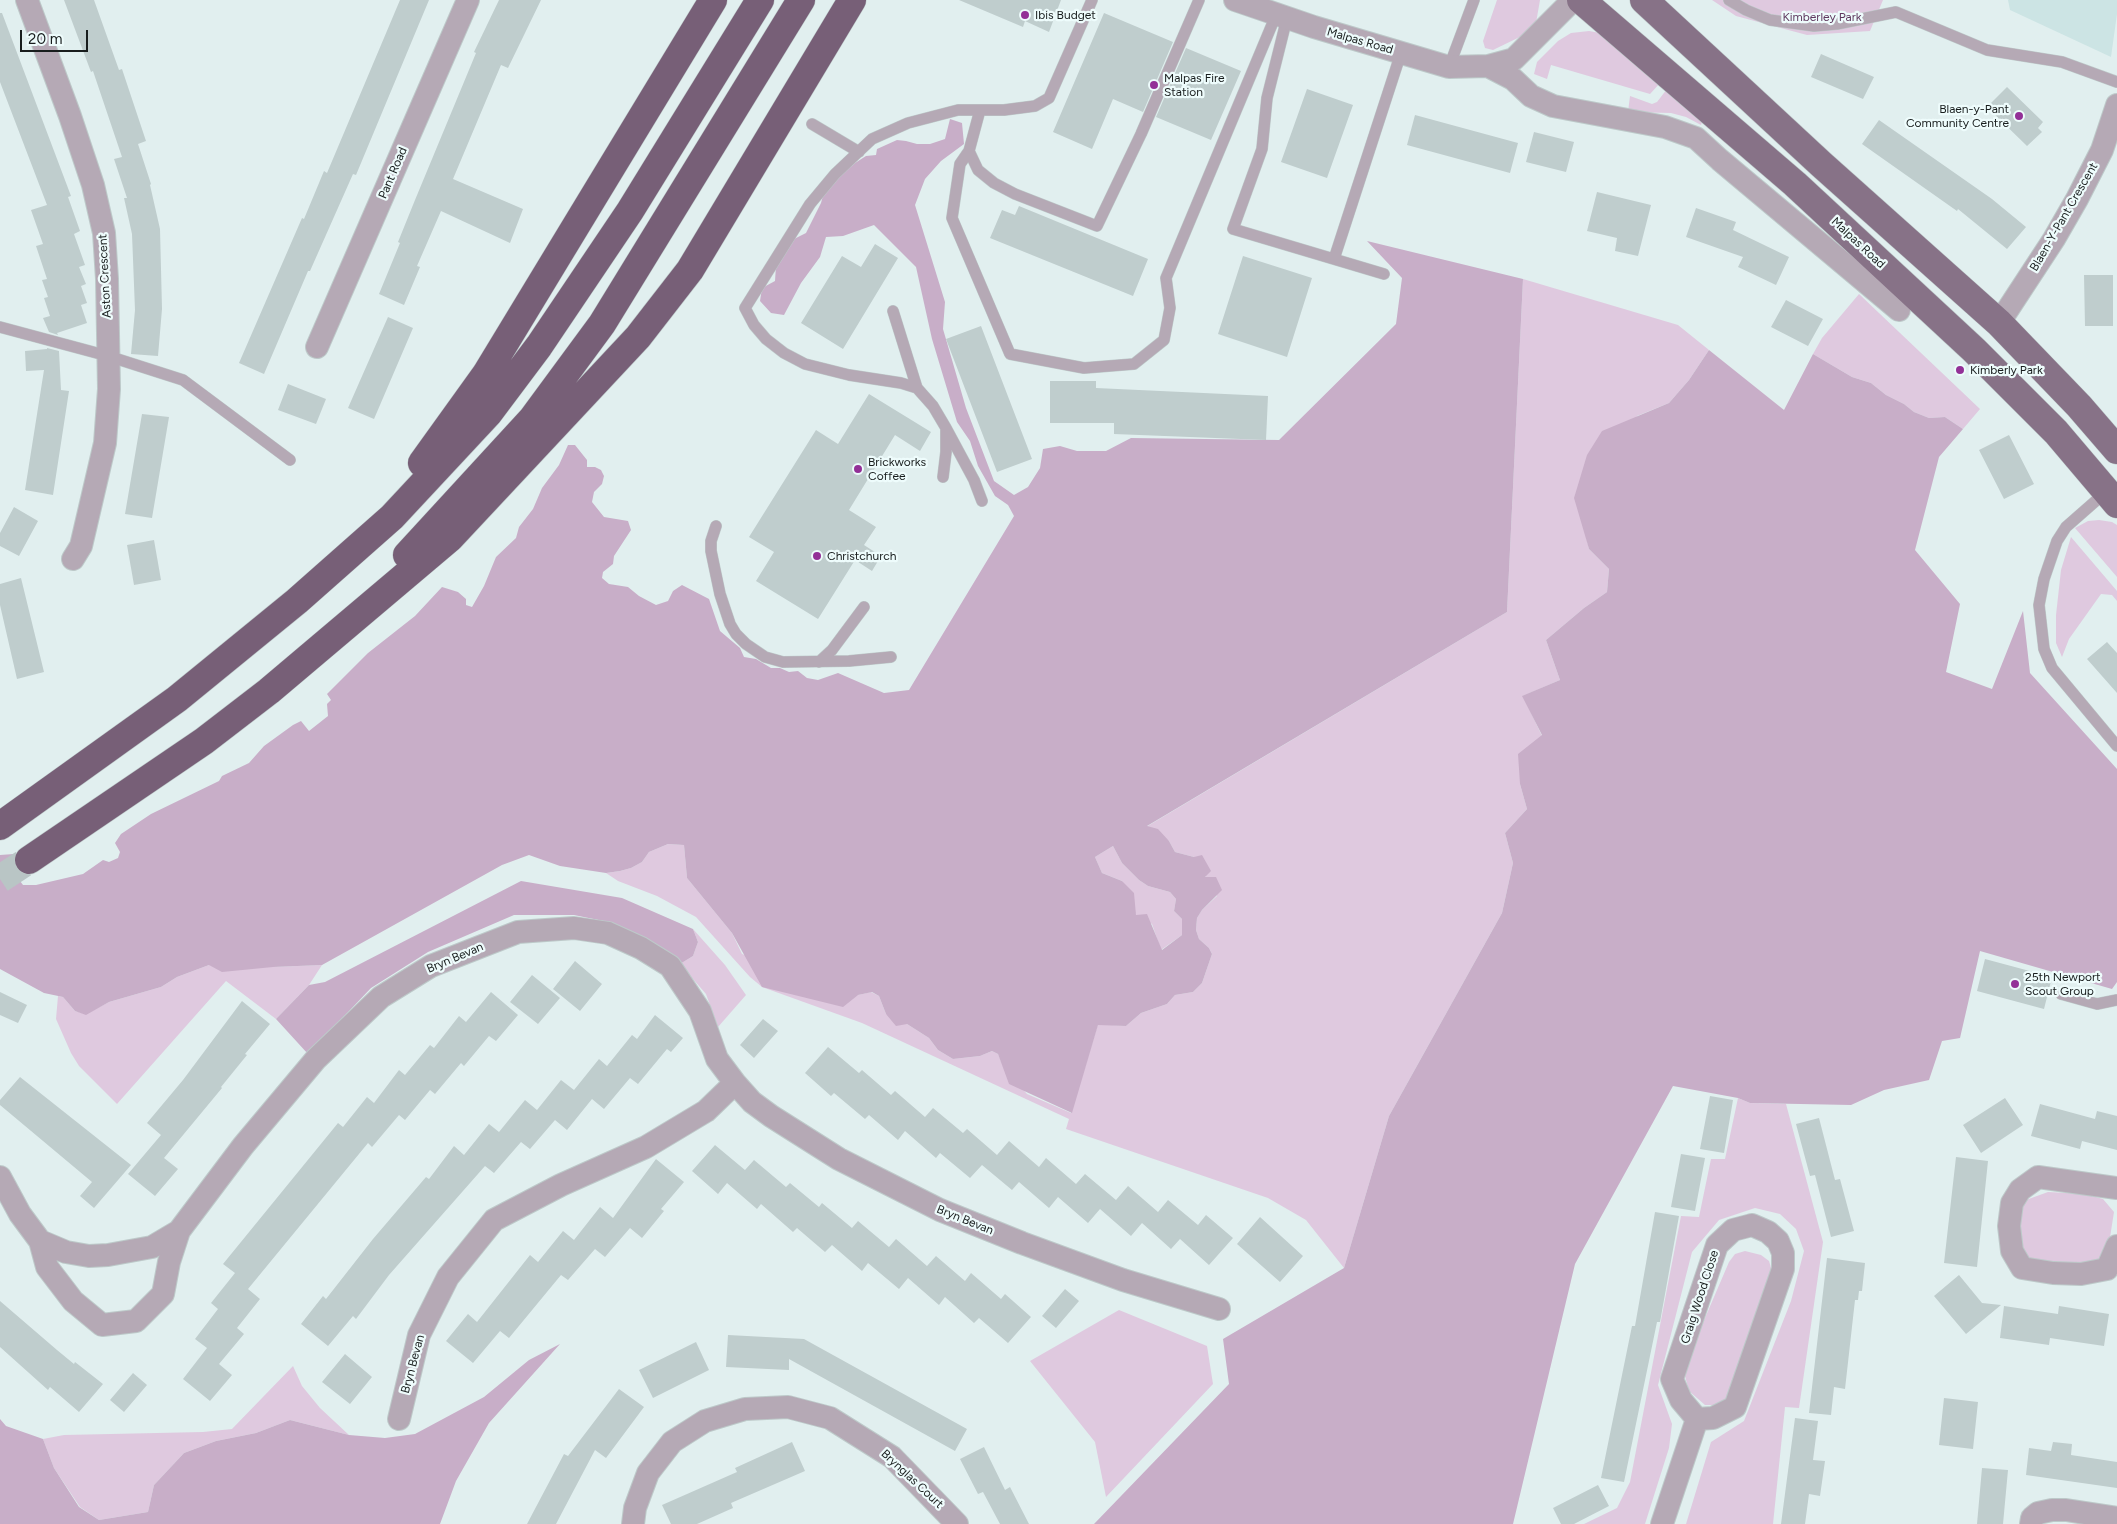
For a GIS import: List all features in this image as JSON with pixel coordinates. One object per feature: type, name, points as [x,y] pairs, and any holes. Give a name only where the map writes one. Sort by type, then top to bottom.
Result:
[{"type":"highway","points":[[478,408],[486,374],[713,0]]},
{"type":"highway","points":[[0,826],[177,699],[297,601],[392,517],[478,408],[539,346],[630,210],[760,0]]},
{"type":"highway","points":[[525,443],[532,420],[602,324],[801,0]]},
{"type":"highway","points":[[29,860],[204,741],[269,691],[325,644],[525,443],[638,337],[690,270],[852,0]]},
{"type":"main road","name":"Malpas Road","points":[[1580,0],[1795,184],[1974,350],[2056,432],[2112,498]]},
{"type":"main road","points":[[1644,0],[1821,164],[1999,323],[2079,406],[2117,450]]},
{"type":"street","name":"Aston Crescent","points":[[27,0],[73,124],[93,185],[104,233],[109,389],[105,443],[81,546],[73,559]]},
{"type":"street","name":"Pant Road","points":[[317,347],[468,0]]},
{"type":"street","name":"Malpas Road","points":[[1235,0],[1281,17],[1449,67],[1488,66],[1514,59],[1573,0]]},
{"type":"street","name":"Malpas Road","points":[[1488,66],[1513,79],[1531,96],[1553,106],[1665,127],[1696,138],[1899,310]]},
{"type":"street","name":"Blaen-Y-Pant Crescent","points":[[1999,323],[2054,239],[2077,199],[2102,150],[2117,105]]},
{"type":"street","name":"Bryn Bevan","points":[[0,1177],[20,1214],[40,1241],[47,1267],[73,1301],[102,1325],[136,1321],[163,1294],[169,1262],[179,1231],[243,1146],[316,1059],[381,997],[431,966],[518,932],[574,928],[608,933],[641,948],[670,966],[700,1011],[718,1059],[735,1083],[752,1102],[831,1155],[879,1181],[940,1210],[1022,1243],[1123,1280],[1219,1309]]},
{"type":"street","name":"Bryn Bevan","points":[[399,1418],[419,1335],[448,1277],[494,1220],[561,1185],[646,1148],[706,1111],[735,1083]]},
{"type":"street","points":[[2117,1188],[2038,1177],[2020,1190],[2012,1203],[2009,1226],[2012,1251],[2022,1268],[2053,1273],[2081,1274],[2107,1269],[2117,1246]]},
{"type":"street","name":"Graig Wood Close","points":[[1752,1225],[1768,1232],[1778,1241],[1783,1253],[1783,1269],[1735,1407],[1713,1418],[1697,1419],[1681,1400],[1672,1379],[1717,1245],[1733,1230],[1752,1225]]},
{"type":"street","name":"Bryn Bevan","points":[[40,1241],[66,1252],[89,1256],[108,1255],[152,1247],[179,1231]]},
{"type":"street","name":"Brynglas Court","points":[[633,1524],[635,1508],[648,1473],[672,1442],[705,1421],[745,1410],[788,1407],[830,1418],[892,1457],[957,1524]]},
{"type":"street","points":[[1662,1524],[1697,1419]]},
{"type":"street","points":[[2031,1524],[2032,1518],[2038,1513],[2052,1510],[2066,1510],[2117,1518]]},
{"type":"lane","points":[[917,388],[901,382],[849,375],[805,364],[784,353],[766,339],[754,325],[745,308],[810,204],[835,174],[872,139],[908,123],[958,110],[1004,110],[1035,106],[1049,98],[1092,0]]},
{"type":"lane","points":[[969,151],[978,170],[994,183],[1016,194],[1096,226],[1141,134],[1199,0]]},
{"type":"lane","points":[[1449,67],[1474,0]]},
{"type":"lane","points":[[1729,0],[1746,10],[1770,20],[1807,25],[1837,24],[1896,12],[1987,50],[2062,62],[2117,82]]},
{"type":"lane","points":[[980,110],[969,151],[960,164],[952,218],[1010,354],[1084,368],[1134,364],[1164,340],[1170,308],[1166,278],[1281,17]]},
{"type":"lane","points":[[1281,17],[1267,98],[1262,149],[1233,229],[1384,274]]},
{"type":"lane","points":[[1334,259],[1401,53]]},
{"type":"lane","points":[[812,124],[859,152]]},
{"type":"lane","points":[[893,311],[917,388],[933,406],[946,428],[974,480],[982,501]]},
{"type":"lane","points":[[0,327],[108,356],[183,380],[290,460]]},
{"type":"lane","points":[[943,477],[946,428]]},
{"type":"lane","points":[[2112,498],[2066,527],[2057,541],[2044,579],[2039,604],[2044,650],[2052,668],[2117,746]]},
{"type":"lane","points":[[716,526],[711,541],[711,551],[725,612],[736,634],[755,650],[775,660],[819,662],[891,656]]},
{"type":"lane","points":[[819,662],[832,650],[864,607]]},
{"type":"lane","points":[[2061,994],[2097,1004],[2117,1000]]},
{"type":"shaded area","points":[[2008,0],[2117,0],[2111,57],[2010,10]]},
{"type":"shaded area","points":[[950,119],[962,123],[964,144],[941,161],[925,179],[915,205],[945,302],[943,329],[966,408],[994,481],[1014,495],[1028,487],[1040,468],[1043,449],[1060,446],[1077,451],[1106,451],[1131,438],[1279,440],[1396,324],[1402,278],[1367,241],[1523,279],[1507,612],[1147,826],[1158,829],[1169,841],[1175,852],[1194,857],[1202,855],[1211,871],[1205,877],[1216,877],[1222,890],[1202,910],[1197,918],[1196,930],[1199,939],[1209,948],[1212,954],[1202,983],[1193,992],[1175,995],[1167,1004],[1141,1013],[1126,1026],[1098,1025],[1072,1113],[1009,1084],[998,1054],[992,1051],[980,1056],[953,1059],[938,1050],[929,1038],[907,1024],[896,1026],[886,1014],[879,996],[872,992],[858,995],[843,1007],[762,987],[732,933],[687,878],[684,845],[668,844],[649,852],[642,862],[631,868],[606,873],[560,866],[529,855],[502,865],[322,965],[222,972],[209,965],[177,977],[161,987],[109,1002],[86,1015],[75,1011],[63,997],[44,993],[0,969],[0,855],[14,854],[22,870],[17,877],[23,885],[36,885],[83,874],[103,860],[109,862],[118,858],[120,852],[115,843],[121,834],[151,814],[219,781],[222,776],[249,763],[264,746],[293,725],[301,721],[309,731],[328,716],[327,704],[331,700],[327,694],[368,653],[415,616],[442,587],[458,592],[466,599],[466,605],[472,607],[484,586],[496,557],[516,538],[519,527],[533,509],[542,488],[559,465],[568,445],[575,445],[587,460],[587,467],[595,467],[601,470],[604,476],[602,484],[594,492],[592,502],[604,517],[628,521],[631,530],[614,556],[613,564],[603,572],[602,578],[609,584],[628,587],[639,596],[656,605],[668,601],[673,591],[682,585],[709,599],[720,631],[740,648],[744,657],[756,659],[771,668],[780,668],[789,672],[798,671],[807,678],[818,680],[838,673],[884,693],[909,690],[1014,516],[1008,505],[995,496],[978,466],[970,441],[957,422],[932,339],[916,267],[874,225],[843,236],[826,237],[820,257],[801,283],[784,315],[771,313],[760,301],[762,288],[775,281],[776,266],[786,243],[806,233],[821,203],[825,188],[855,163],[866,156],[876,155],[877,149],[897,140],[917,144],[930,144],[945,139]],"holes":[[[1113,846],[1122,863],[1139,880],[1148,886],[1170,892],[1176,899],[1174,911],[1182,919],[1182,935],[1162,950],[1147,914],[1136,915],[1134,893],[1122,881],[1102,873],[1095,857]]]},
{"type":"shaded area","points":[[1709,350],[1784,410],[1813,354],[1852,377],[1871,383],[1886,395],[1904,404],[1914,412],[1929,418],[1945,417],[1963,429],[1939,457],[1915,550],[1960,604],[1946,672],[1992,689],[2023,611],[2030,673],[2117,769],[2117,982],[2112,989],[1980,951],[1960,1038],[1942,1041],[1929,1080],[1884,1090],[1851,1105],[1750,1103],[1738,1098],[1673,1086],[1575,1264],[1513,1524],[1094,1524],[1229,1384],[1223,1339],[1344,1268],[1389,1116],[1502,913],[1513,863],[1505,833],[1527,809],[1520,784],[1518,754],[1542,735],[1522,696],[1560,680],[1546,640],[1584,608],[1607,592],[1609,569],[1589,549],[1574,498],[1587,455],[1602,431],[1669,403],[1689,380]]},
{"type":"shaded area","points":[[521,881],[622,898],[693,929],[698,942],[693,956],[680,964],[608,922],[574,915],[514,915],[428,952],[371,988],[308,1054],[276,1019],[309,985],[325,982]]},
{"type":"shaded area","points":[[560,1344],[489,1423],[456,1481],[440,1524],[0,1524],[0,1419],[6,1426],[43,1439],[54,1468],[79,1507],[99,1520],[148,1512],[154,1485],[184,1453],[216,1441],[256,1433],[290,1420],[349,1435],[385,1438],[415,1434],[484,1397],[529,1360]]},
{"type":"green space","points":[[1497,0],[1540,0],[1536,23],[1528,33],[1493,50],[1485,48],[1483,41]]},
{"type":"green space","name":"Kimberley Park","points":[[1712,0],[1883,0],[1870,31],[1807,35],[1736,16]]},
{"type":"green space","points":[[1589,31],[1600,33],[1661,82],[1650,94],[1551,65],[1547,79],[1534,74],[1537,62],[1558,41],[1571,33]]},
{"type":"green space","points":[[1667,89],[1703,119],[1701,125],[1686,117],[1671,113],[1628,112],[1630,96],[1652,104],[1657,102]]},
{"type":"green space","points":[[1523,279],[1678,325],[1709,350],[1689,380],[1669,403],[1637,416],[1583,524],[1589,549],[1609,569],[1607,592],[1584,608],[1546,640],[1560,680],[1523,696],[1542,736],[1520,784],[1527,809],[1505,833],[1513,863],[1502,913],[1389,1116],[1344,1268],[1306,1220],[1268,1198],[1066,1129],[1069,1119],[862,1023],[762,987],[750,977],[696,917],[657,896],[618,881],[606,873],[631,868],[642,862],[649,852],[668,844],[684,845],[687,878],[732,933],[742,954],[858,995],[871,992],[879,996],[886,1014],[907,1024],[929,1038],[938,1050],[953,1059],[980,1056],[992,1051],[998,1054],[1004,1068],[1027,1094],[1071,1113],[1098,1024],[1126,1026],[1141,1013],[1167,1004],[1175,995],[1193,992],[1202,983],[1212,954],[1209,948],[1199,939],[1196,930],[1197,918],[1202,910],[1217,896],[1194,857],[1175,852],[1169,841],[1146,827],[1507,612]]},
{"type":"green space","points":[[1859,294],[1980,409],[1963,429],[1945,417],[1929,418],[1914,412],[1904,404],[1886,395],[1871,383],[1852,377],[1813,354],[1822,338]]},
{"type":"green space","points":[[2088,521],[2112,522],[2117,525],[2117,577],[2075,528]]},
{"type":"green space","points":[[2071,537],[2117,591],[2117,601],[2112,595],[2101,594],[2069,639],[2062,657],[2056,643],[2056,615],[2061,570]]},
{"type":"green space","points":[[1113,846],[1122,863],[1139,880],[1148,886],[1170,892],[1176,899],[1174,911],[1182,919],[1182,935],[1161,950],[1152,924],[1136,915],[1122,881],[1102,873],[1095,857]]},
{"type":"green space","points":[[693,929],[725,965],[746,995],[718,1027],[706,994],[680,964],[693,956],[698,942]]},
{"type":"green space","points":[[209,965],[273,967],[322,965],[309,985],[276,1019],[226,981],[117,1104],[79,1066],[71,1053],[56,1019],[58,996],[63,997],[75,1011],[86,1014],[109,1002],[161,987],[177,977]]},
{"type":"green space","points":[[1738,1098],[1750,1103],[1786,1104],[1823,1242],[1799,1408],[1785,1407],[1773,1524],[1686,1524],[1711,1442],[1744,1421],[1791,1301],[1804,1251],[1796,1229],[1780,1214],[1755,1208],[1719,1220],[1692,1252],[1658,1385],[1672,1424],[1669,1448],[1645,1524],[1584,1524],[1617,1508],[1630,1482],[1681,1216],[1699,1217],[1711,1159],[1725,1159]]},
{"type":"green space","points":[[2048,1192],[2084,1194],[2103,1199],[2114,1212],[2108,1250],[2100,1260],[2085,1265],[2031,1261],[2022,1253],[2020,1212],[2026,1200]]},
{"type":"green space","points":[[1745,1251],[1761,1255],[1769,1261],[1772,1271],[1725,1402],[1716,1405],[1705,1405],[1689,1391],[1685,1376],[1696,1339],[1729,1262],[1735,1254]]},
{"type":"green space","points":[[1119,1310],[1207,1346],[1213,1384],[1106,1497],[1095,1442],[1030,1361]]},
{"type":"green space","points":[[293,1366],[302,1386],[320,1408],[349,1435],[290,1420],[256,1433],[216,1441],[184,1453],[154,1485],[148,1512],[99,1520],[80,1507],[54,1468],[43,1439],[64,1435],[203,1432],[232,1429]]},
{"type":"building","points":[[64,0],[94,0],[119,70],[122,69],[146,141],[138,144],[151,184],[160,229],[162,309],[158,356],[131,354],[135,310],[132,234],[124,198],[127,198],[114,159],[122,157],[93,71],[91,72]]},
{"type":"building","points":[[400,0],[429,0],[356,175],[353,174],[310,271],[308,271],[264,374],[239,363],[302,218],[304,219],[324,171],[327,173]]},
{"type":"building","points":[[499,0],[541,0],[508,68],[501,65],[453,179],[523,209],[510,243],[441,211],[417,266],[420,267],[404,305],[379,294],[400,243],[398,242],[476,53],[474,52]]},
{"type":"building","name":"Ibis Budget","points":[[959,0],[1061,0],[1049,32],[1025,21],[1023,27]]},
{"type":"building","points":[[0,13],[2,13],[71,196],[68,197],[80,231],[74,234],[85,265],[79,267],[86,284],[81,286],[87,303],[81,305],[87,323],[57,333],[58,335],[49,332],[43,318],[50,316],[44,298],[48,297],[42,280],[47,279],[36,246],[43,244],[31,210],[47,205],[0,82]]},
{"type":"building","points":[[1104,13],[1173,42],[1143,112],[1113,99],[1092,149],[1053,132]]},
{"type":"building","points":[[1186,48],[1241,71],[1211,140],[1156,117]]},
{"type":"building","points":[[1821,54],[1874,77],[1863,99],[1811,77]]},
{"type":"building","points":[[2007,87],[2043,122],[2038,128],[2042,132],[2027,146],[1987,107]]},
{"type":"building","points":[[1307,89],[1353,105],[1327,178],[1281,162]]},
{"type":"building","points":[[1415,115],[1518,143],[1510,173],[1407,145]]},
{"type":"building","points":[[1879,120],[1992,199],[2026,227],[2007,249],[1958,209],[1957,211],[1862,144]]},
{"type":"building","points":[[1534,132],[1574,142],[1566,172],[1526,162]]},
{"type":"building","points":[[1597,192],[1651,205],[1638,256],[1615,251],[1617,238],[1587,231]]},
{"type":"building","points":[[1019,206],[1148,259],[1133,296],[990,238],[1002,210],[1015,215]]},
{"type":"building","points":[[1696,208],[1736,222],[1733,230],[1789,257],[1776,285],[1738,267],[1743,257],[1686,237]]},
{"type":"building","points":[[875,244],[898,258],[843,349],[801,323],[842,256],[861,267]]},
{"type":"building","points":[[1243,256],[1312,278],[1287,357],[1218,334]]},
{"type":"building","points":[[2084,275],[2113,275],[2113,326],[2085,326]]},
{"type":"building","points":[[1786,300],[1823,319],[1808,346],[1771,327]]},
{"type":"building","points":[[388,317],[413,328],[374,419],[348,408]]},
{"type":"building","points":[[981,326],[1032,459],[997,472],[946,339]]},
{"type":"building","points":[[47,348],[59,351],[61,390],[69,391],[53,495],[25,490],[44,370],[26,371],[25,351]]},
{"type":"building","points":[[1050,381],[1096,381],[1096,388],[1268,396],[1266,440],[1114,434],[1114,423],[1050,423]]},
{"type":"building","points":[[288,384],[326,399],[316,424],[278,410]]},
{"type":"building","points":[[869,394],[931,432],[920,451],[895,435],[849,510],[876,527],[864,545],[881,556],[872,571],[855,560],[818,619],[756,581],[774,552],[749,537],[816,430],[838,444]]},
{"type":"building","points":[[142,414],[169,417],[152,518],[125,514]]},
{"type":"building","points":[[2009,435],[2034,484],[2004,499],[1979,450]]},
{"type":"building","points":[[14,507],[38,521],[19,556],[0,546],[0,533]]},
{"type":"building","points":[[154,540],[161,580],[134,585],[127,545]]},
{"type":"building","points":[[21,578],[44,672],[17,679],[0,605],[0,584]]},
{"type":"building","points":[[2107,642],[2117,653],[2117,693],[2087,659]]},
{"type":"building","name":"25th Newport Scout Group","points":[[1985,959],[2052,977],[2044,1009],[1977,991]]},
{"type":"building","points":[[575,961],[602,984],[580,1011],[553,989]]},
{"type":"building","points":[[532,975],[560,998],[538,1024],[510,1002]]},
{"type":"building","points":[[0,992],[27,1005],[18,1023],[0,1015]]},
{"type":"building","points":[[491,992],[518,1015],[496,1041],[489,1036],[464,1066],[461,1063],[435,1094],[430,1090],[405,1120],[399,1115],[372,1147],[368,1143],[248,1289],[260,1299],[237,1328],[244,1334],[219,1364],[232,1375],[210,1401],[183,1379],[207,1348],[195,1339],[218,1309],[211,1303],[235,1273],[223,1264],[338,1123],[343,1127],[367,1097],[374,1103],[399,1070],[405,1075],[430,1045],[434,1048],[459,1016],[466,1022]]},
{"type":"building","points":[[242,1001],[270,1024],[245,1054],[247,1055],[222,1088],[164,1158],[178,1169],[155,1196],[128,1174],[161,1135],[147,1123],[183,1080]]},
{"type":"building","points":[[655,1015],[683,1038],[671,1052],[667,1049],[638,1084],[630,1078],[604,1109],[592,1099],[567,1130],[555,1120],[530,1149],[521,1142],[494,1173],[485,1166],[389,1275],[356,1319],[353,1316],[328,1346],[301,1324],[323,1296],[326,1299],[373,1239],[426,1177],[429,1179],[454,1146],[464,1155],[489,1124],[499,1132],[525,1100],[537,1110],[561,1080],[574,1090],[599,1059],[607,1066],[632,1035],[637,1039]]},
{"type":"building","points":[[763,1019],[778,1031],[754,1058],[740,1045]]},
{"type":"building","points":[[828,1047],[859,1073],[862,1070],[891,1095],[895,1091],[925,1117],[933,1108],[963,1133],[967,1129],[997,1155],[1009,1141],[1039,1167],[1046,1158],[1076,1184],[1085,1174],[1116,1200],[1128,1186],[1158,1212],[1168,1200],[1198,1225],[1206,1215],[1233,1238],[1209,1265],[1180,1239],[1171,1249],[1142,1223],[1131,1236],[1100,1209],[1088,1223],[1058,1197],[1049,1208],[1019,1182],[1012,1190],[982,1165],[970,1178],[940,1153],[936,1158],[905,1131],[898,1140],[869,1115],[865,1119],[834,1093],[831,1096],[805,1073]]},
{"type":"building","points":[[20,1077],[131,1165],[94,1208],[80,1196],[92,1182],[0,1105],[0,1100]]},
{"type":"building","points":[[1710,1096],[1733,1100],[1724,1153],[1700,1149]]},
{"type":"building","points":[[2005,1098],[2023,1125],[1981,1153],[1963,1125]]},
{"type":"building","points":[[2040,1104],[2095,1119],[2097,1111],[2117,1116],[2117,1150],[2082,1141],[2080,1149],[2031,1136]]},
{"type":"building","points":[[1819,1118],[1835,1180],[1840,1179],[1854,1231],[1831,1237],[1815,1175],[1810,1176],[1796,1124]]},
{"type":"building","points":[[715,1145],[745,1170],[754,1160],[786,1187],[790,1183],[819,1207],[822,1203],[852,1228],[858,1221],[889,1247],[896,1239],[927,1266],[936,1256],[965,1281],[971,1273],[1001,1299],[1005,1294],[1031,1317],[1008,1343],[979,1318],[974,1323],[945,1297],[939,1305],[908,1278],[899,1289],[868,1263],[862,1271],[832,1245],[825,1252],[797,1228],[793,1232],[761,1204],[757,1209],[727,1183],[718,1194],[692,1171]]},
{"type":"building","points":[[1681,1154],[1705,1158],[1695,1211],[1671,1207]]},
{"type":"building","points":[[1956,1157],[1988,1161],[1977,1267],[1944,1263]]},
{"type":"building","points":[[656,1159],[684,1182],[661,1209],[664,1211],[642,1238],[630,1228],[605,1257],[595,1249],[568,1280],[561,1275],[509,1338],[500,1331],[473,1363],[446,1341],[468,1314],[477,1322],[530,1255],[538,1262],[563,1231],[574,1240],[600,1207],[613,1218]]},
{"type":"building","points":[[1655,1212],[1679,1216],[1660,1322],[1657,1322],[1624,1482],[1601,1478],[1632,1326],[1635,1326]]},
{"type":"building","points":[[1260,1217],[1303,1256],[1280,1282],[1237,1244]]},
{"type":"building","points":[[1827,1258],[1865,1263],[1862,1291],[1859,1291],[1858,1300],[1855,1300],[1845,1389],[1834,1387],[1831,1415],[1809,1413]]},
{"type":"building","points":[[1959,1275],[1982,1303],[2001,1305],[1966,1334],[1934,1296]]},
{"type":"building","points":[[1065,1289],[1079,1301],[1056,1328],[1042,1316]]},
{"type":"building","points":[[0,1301],[74,1364],[75,1362],[103,1384],[79,1412],[50,1387],[48,1390],[0,1347]]},
{"type":"building","points":[[2004,1306],[2058,1314],[2059,1306],[2109,1314],[2104,1346],[2050,1338],[2049,1345],[2000,1338]]},
{"type":"building","points":[[728,1335],[804,1339],[967,1429],[955,1451],[789,1359],[789,1370],[726,1367]]},
{"type":"building","points":[[696,1342],[709,1370],[653,1398],[639,1370]]},
{"type":"building","points":[[345,1354],[372,1377],[350,1404],[322,1382]]},
{"type":"building","points":[[133,1373],[147,1385],[124,1412],[110,1400]]},
{"type":"building","points":[[619,1389],[644,1407],[606,1458],[595,1450],[556,1524],[527,1524],[564,1454],[568,1456]]},
{"type":"building","points":[[1944,1398],[1978,1402],[1973,1449],[1939,1445]]},
{"type":"building","points":[[1795,1418],[1818,1421],[1813,1460],[1825,1461],[1820,1496],[1809,1494],[1805,1524],[1781,1524]]},
{"type":"building","points":[[792,1442],[805,1471],[731,1503],[733,1508],[697,1524],[671,1524],[662,1505],[737,1472],[735,1468]]},
{"type":"building","points":[[2053,1442],[2072,1444],[2071,1455],[2117,1462],[2117,1488],[2026,1475],[2029,1448],[2051,1451]]},
{"type":"building","points":[[984,1447],[1005,1490],[1010,1487],[1029,1524],[1000,1524],[983,1492],[978,1494],[960,1459]]},
{"type":"building","points":[[1982,1468],[2008,1470],[2003,1524],[1977,1524]]},
{"type":"building","points":[[1598,1485],[1609,1506],[1574,1524],[1561,1524],[1553,1508]]},
{"type":"tunnel","points":[[0,879],[29,860]]},
{"type":"place","name":"Ibis Budget","points":[[1025,15]]},
{"type":"place","name":"Malpas Fire Station","points":[[1154,85]]},
{"type":"place","name":"Blaen-y-Pant Community Centre","points":[[2019,116]]},
{"type":"place","name":"Kimberly Park","points":[[1960,370]]},
{"type":"place","name":"Brickworks Coffee","points":[[858,469]]},
{"type":"place","name":"Christchurch","points":[[817,556]]},
{"type":"place","name":"25th Newport Scout Group","points":[[2015,984]]}]
